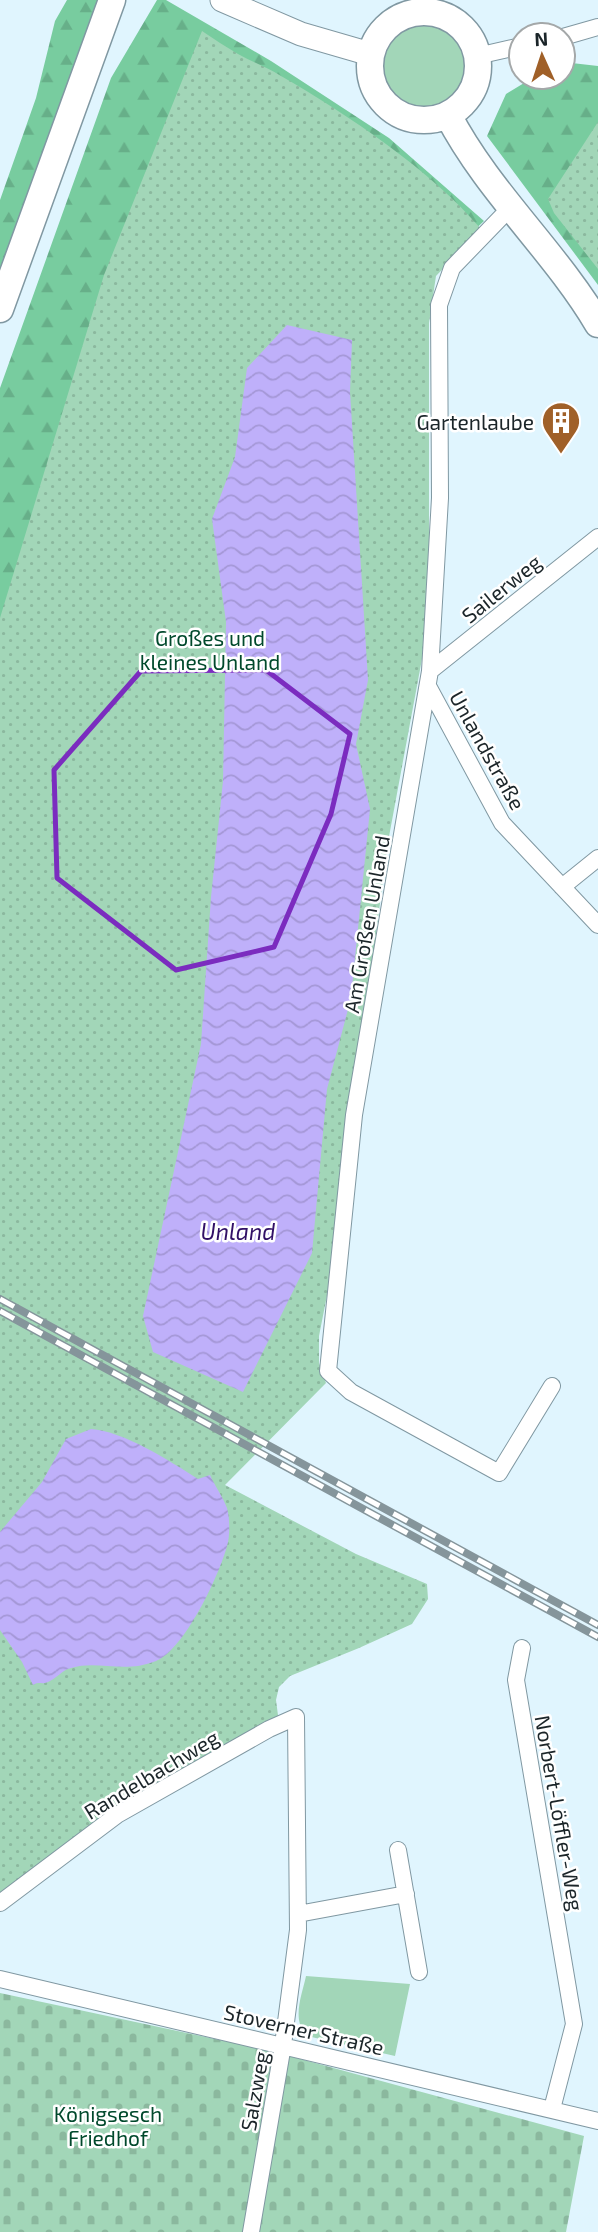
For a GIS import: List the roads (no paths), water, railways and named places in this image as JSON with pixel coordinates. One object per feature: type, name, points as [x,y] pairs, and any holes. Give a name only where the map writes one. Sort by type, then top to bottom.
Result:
[{"type":"main road","points":[[222,0],[301,34],[370,54]]},
{"type":"main road","points":[[0,309],[111,3]]},
{"type":"main road","points":[[427,6],[459,26],[472,42],[477,56],[475,84],[469,96],[448,115],[428,121],[408,119],[390,109],[376,94],[370,75],[370,54],[385,28],[397,19],[427,6]]},
{"type":"main road","points":[[448,115],[482,173],[547,251],[598,324]]},
{"type":"street","points":[[577,33],[598,27]]},
{"type":"street","points":[[477,56],[507,49]]},
{"type":"street","name":"Am Großen Unland","points":[[510,208],[452,268],[439,305],[440,498],[429,679],[354,1115],[328,1371],[351,1392],[499,1473],[552,1386]]},
{"type":"street","name":"Sailerweg","points":[[429,679],[595,546]]},
{"type":"street","name":"Unlandstraße","points":[[429,679],[502,823],[598,925]]},
{"type":"street","points":[[562,887],[598,858]]},
{"type":"street","name":"Norbert-Löffler-Weg","points":[[522,1648],[516,1680],[574,2024],[552,2109]]},
{"type":"street","name":"Randelbachweg","points":[[0,1903],[117,1815],[269,1729],[296,1717]]},
{"type":"street","name":"Salzweg","points":[[251,2232],[298,1930],[296,1717]]},
{"type":"street","points":[[398,1850],[419,1972]]},
{"type":"street","points":[[298,1914],[406,1894]]},
{"type":"street","name":"Stoverner Straße","points":[[0,1979],[598,2121]]},
{"type":"water","name":"Unland","points":[[287,325],[352,340],[350,392],[368,680],[356,744],[370,809],[351,998],[327,1089],[312,1253],[243,1392],[153,1352],[143,1316],[201,1044],[211,897],[223,781],[226,622],[212,519],[235,457],[247,368]]},
{"type":"water","points":[[91,1429],[132,1441],[198,1479],[210,1475],[227,1508],[228,1542],[199,1611],[178,1643],[167,1654],[144,1665],[91,1665],[71,1668],[48,1682],[33,1685],[22,1662],[0,1630],[0,1532],[42,1482],[66,1439]]},
{"type":"railway","points":[[0,1299],[598,1625]]},
{"type":"railway","points":[[0,1311],[598,1637]]},
{"type":"place","name":"Gartenlaube","points":[[561,455]]},
{"type":"park label","name":"Großes und kleines Unland","points":[[210,649]]},
{"type":"park label","name":"Königsesch Friedhof","points":[[108,2125]]}]
